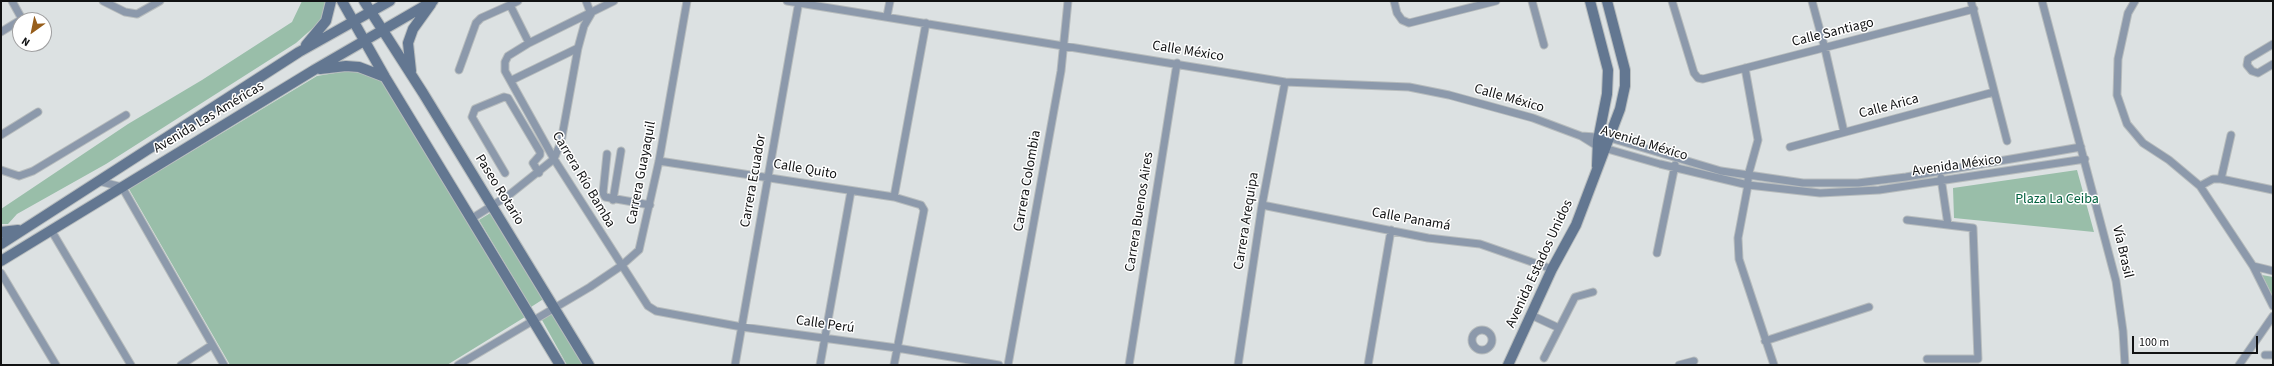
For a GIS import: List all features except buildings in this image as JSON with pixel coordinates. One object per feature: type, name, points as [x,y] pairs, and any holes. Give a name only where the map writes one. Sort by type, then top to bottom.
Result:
[{"type":"street","points":[[1,32],[22,19],[12,1]]},
{"type":"street","points":[[103,1],[125,12],[137,14],[160,1]]},
{"type":"street","points":[[299,52],[326,21],[331,1]]},
{"type":"street","points":[[342,1],[385,77],[560,365]]},
{"type":"street","name":"Paseo Rotario","points":[[364,1],[412,75],[590,365]]},
{"type":"street","name":"Avenida Las Américas","points":[[1,244],[299,52],[390,1]]},
{"type":"street","points":[[412,75],[408,43],[413,29],[434,1]]},
{"type":"street","name":"Avenida Las Américas","points":[[1,260],[314,70],[434,1]]},
{"type":"street","points":[[459,70],[476,23],[481,18],[518,1]]},
{"type":"street","points":[[586,1],[591,14]]},
{"type":"street","points":[[510,5],[528,42],[591,14],[614,1]]},
{"type":"street","name":"Carrera Guayaquil","points":[[458,365],[556,308],[621,266],[639,250],[659,160],[687,1]]},
{"type":"street","name":"Calle México","points":[[787,1],[887,16],[1063,47],[1177,63],[1285,82],[1410,87],[1449,95],[1533,118],[1581,136]]},
{"type":"street","points":[[887,16],[890,1]]},
{"type":"street","name":"Carrera Colombia","points":[[1008,365],[1061,71],[1068,1]]},
{"type":"street","points":[[1394,1],[1397,13],[1402,20],[1409,23],[1496,1]]},
{"type":"street","points":[[1532,1],[1544,45]]},
{"type":"street","name":"Avenida Estados Unidos","points":[[1508,365],[1552,269],[1576,225],[1596,175],[1603,142],[1608,70],[1590,1]]},
{"type":"street","name":"Avenida Estados Unidos","points":[[1603,142],[1620,109],[1625,86],[1625,70],[1607,1]]},
{"type":"street","name":"Calle Santiago","points":[[1672,1],[1698,78],[1703,79],[1826,49],[1974,9]]},
{"type":"street","points":[[1812,1],[1826,49],[1844,132]]},
{"type":"street","points":[[1971,1],[2007,141]]},
{"type":"street","name":"Vía Brasil","points":[[2042,1],[2085,159],[2116,281],[2123,331],[2125,365]]},
{"type":"street","points":[[2136,1],[2128,13],[2118,59],[2117,94],[2127,124],[2143,143],[2169,160],[2200,186],[2253,266],[2273,306]]},
{"type":"street","name":"Carrera Ecuador","points":[[735,365],[798,2]]},
{"type":"street","points":[[471,219],[493,206],[554,159],[561,142],[578,48],[584,26],[591,14]]},
{"type":"street","points":[[894,197],[926,23]]},
{"type":"street","name":"Carrera Río Bamba","points":[[528,42],[508,56],[505,62],[505,71],[512,80],[554,159],[648,306]]},
{"type":"street","points":[[2273,44],[2248,59],[2247,65],[2252,71],[2258,72],[2273,64]]},
{"type":"street","points":[[512,80],[578,48]]},
{"type":"street","name":"Carrera Buenos Aires","points":[[1130,365],[1177,63]]},
{"type":"street","points":[[314,70],[346,66],[359,67],[385,77]]},
{"type":"street","points":[[1745,68],[1758,140],[1748,176],[1748,185],[1738,238],[1739,259],[1774,365]]},
{"type":"street","name":"Carrera Arequipa","points":[[1238,365],[1262,205],[1285,82]]},
{"type":"street","name":"Calle Arica","points":[[1790,147],[1994,92]]},
{"type":"street","points":[[505,173],[472,116],[475,109],[504,97],[508,98],[540,152],[540,155],[533,163],[539,172]]},
{"type":"street","points":[[1,135],[38,112]]},
{"type":"street","points":[[1,170],[19,176],[33,171],[126,114]]},
{"type":"street","points":[[2221,179],[2231,135]]},
{"type":"street","name":"Avenida México","points":[[1581,136],[1677,158],[1721,171],[1803,183],[1858,183],[1940,172],[2081,147]]},
{"type":"street","name":"Avenida México","points":[[1603,142],[1675,168],[1748,185],[1820,193],[1879,190],[1942,182],[2085,159]]},
{"type":"street","points":[[613,200],[621,151]]},
{"type":"street","points":[[608,154],[603,193],[605,197],[613,200],[650,205]]},
{"type":"street","points":[[1658,253],[1677,158]]},
{"type":"street","name":"Calle Quito","points":[[659,160],[894,197],[921,205],[924,210],[897,348]]},
{"type":"street","points":[[1940,172],[1948,225]]},
{"type":"street","points":[[2200,186],[2213,179],[2221,179],[2273,190]]},
{"type":"street","points":[[98,181],[122,187],[224,365]]},
{"type":"street","points":[[820,365],[851,191]]},
{"type":"street","name":"Calle Panamá","points":[[1262,205],[1428,238],[1480,244],[1552,269]]},
{"type":"street","points":[[1907,220],[1973,228],[1978,359],[1927,359]]},
{"type":"street","points":[[1,232],[24,229]]},
{"type":"street","points":[[51,230],[131,365]]},
{"type":"street","points":[[1368,365],[1391,230]]},
{"type":"street","points":[[2253,266],[2273,271]]},
{"type":"street","points":[[1,273],[56,365]]},
{"type":"street","points":[[1544,358],[1575,297],[1593,292]]},
{"type":"street","name":"Calle Perú","points":[[648,306],[656,311],[742,327],[897,348],[999,365]]},
{"type":"street","points":[[1765,341],[1869,307]]},
{"type":"street","points":[[1532,315],[1559,328]]},
{"type":"street","points":[[2239,365],[2273,316]]},
{"type":"street","points":[[181,365],[212,345]]},
{"type":"street","points":[[894,365],[897,348]]},
{"type":"street","points":[[1679,365],[1694,361]]},
{"type":"green space","points":[[302,1],[327,1],[323,19],[296,43],[106,164],[17,214],[8,224],[1,224],[1,209],[128,124],[202,80],[292,22]]},
{"type":"green space","points":[[347,71],[359,72],[382,81],[525,317],[447,365],[230,365],[129,189],[317,76]]},
{"type":"green space","name":"Plaza La Ceiba","points":[[2077,170],[2094,232],[1954,218],[1953,188]]},
{"type":"green space","points":[[492,212],[545,298],[531,307],[479,220]]},
{"type":"green space","points":[[2262,275],[2273,277],[2273,297]]},
{"type":"green space","points":[[553,313],[583,365],[567,365],[542,320]]}]
